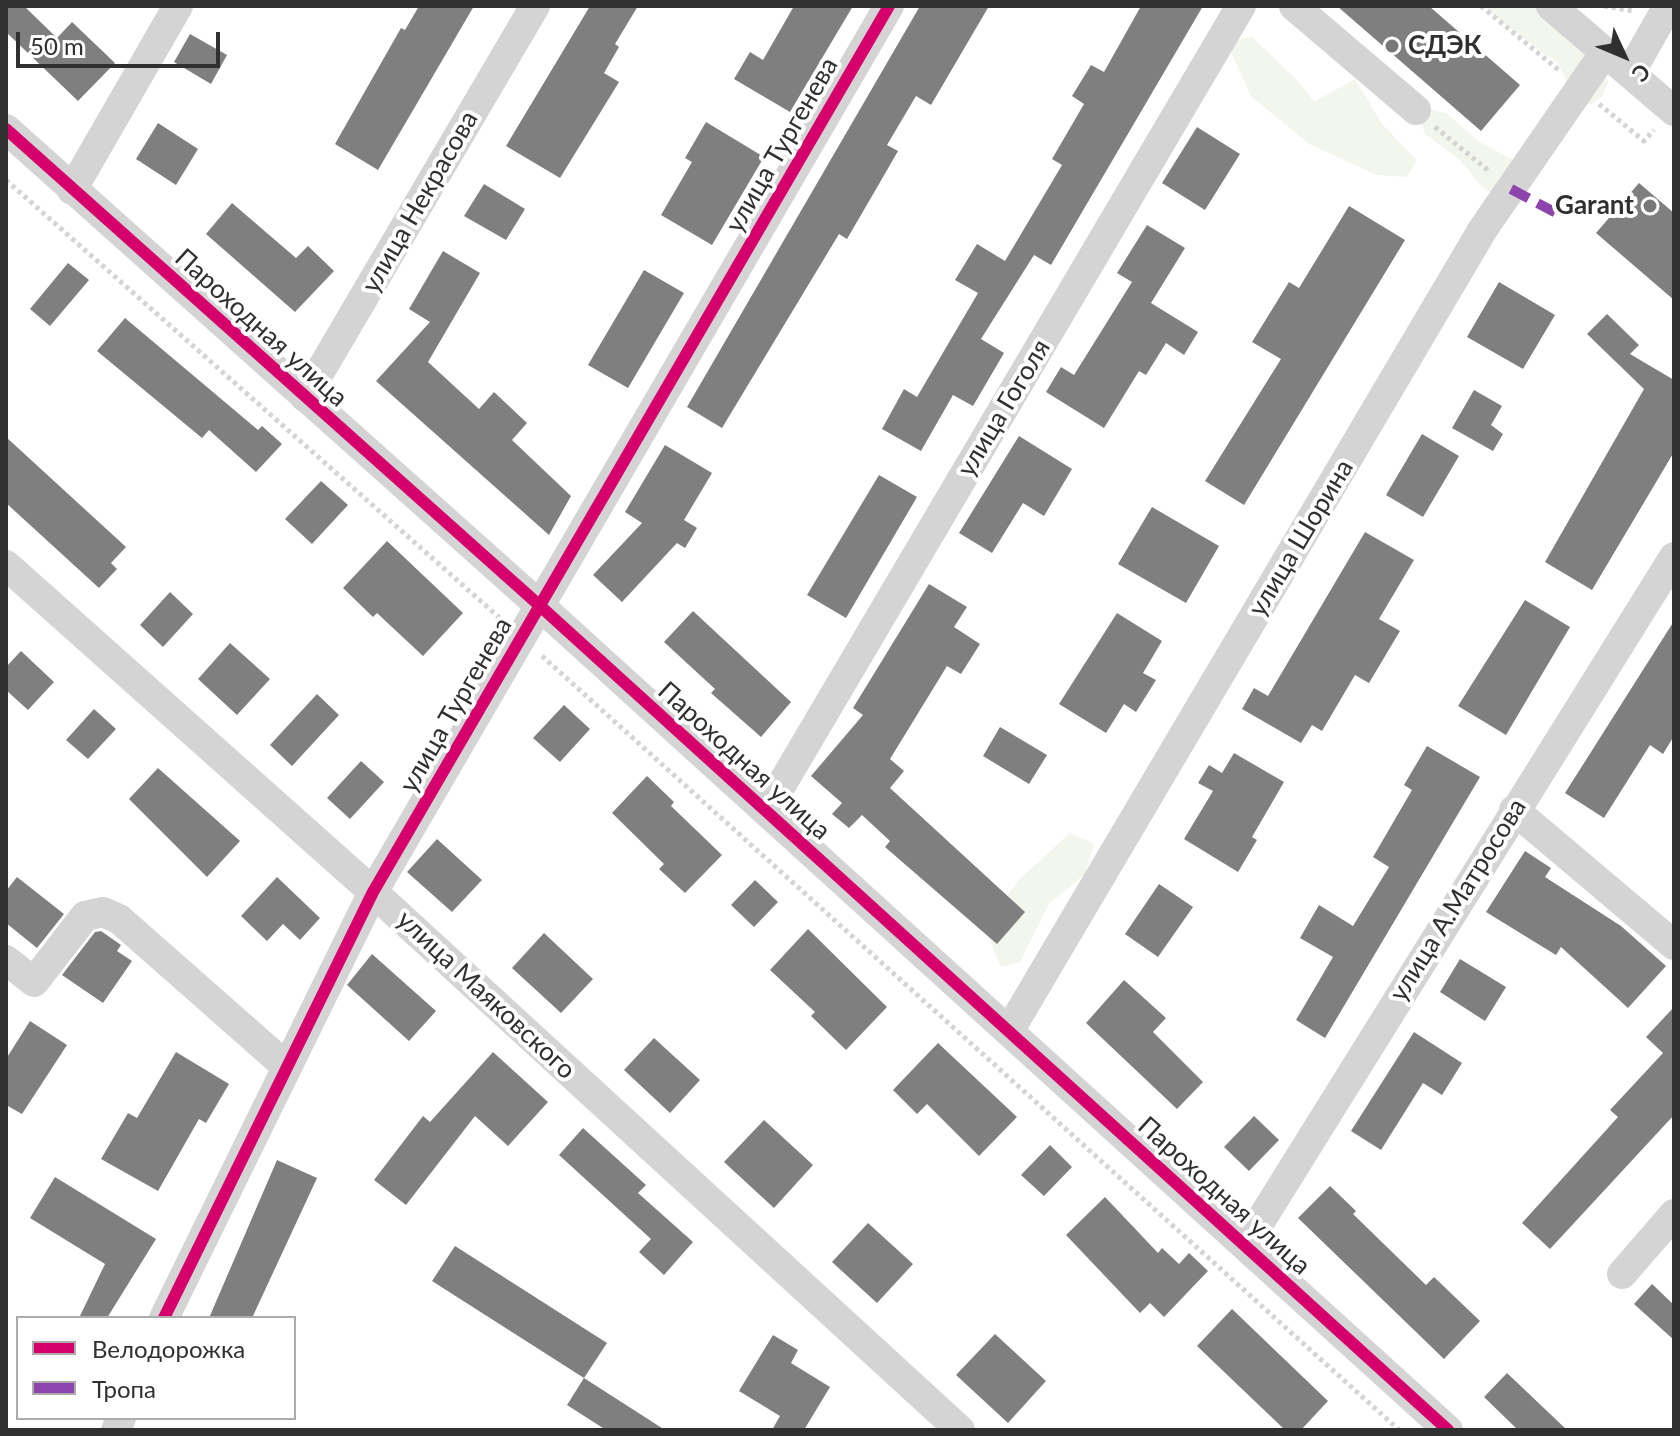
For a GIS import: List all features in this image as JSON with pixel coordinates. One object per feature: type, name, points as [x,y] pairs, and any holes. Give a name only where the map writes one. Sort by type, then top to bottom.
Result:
[{"type":"street","points":[[72,190],[178,6]]},
{"type":"street","name":"улица Некрасова","points":[[305,397],[535,6]]},
{"type":"street","name":"улица Тургенева","points":[[165,1316],[373,892],[889,6]]},
{"type":"street","name":"улица Гоголя","points":[[766,811],[1241,6]]},
{"type":"street","points":[[1294,6],[1416,110]]},
{"type":"street","points":[[1551,6],[1674,111]]},
{"type":"street","points":[[1630,73],[1668,6]]},
{"type":"street","name":"улица Шорина","points":[[1009,1031],[1475,243],[1605,52]]},
{"type":"street","name":"Пароходная улица","points":[[6,129],[539,605],[1448,1430]]},
{"type":"street","name":"улица А.Матросова","points":[[1246,1244],[1514,810],[1674,559]]},
{"type":"street","name":"улица Маяковского","points":[[6,565],[373,892],[960,1430]]},
{"type":"street","points":[[1514,810],[1674,945]]},
{"type":"street","points":[[6,960],[34,982],[85,916],[103,912],[119,919],[287,1067]]},
{"type":"street","points":[[1622,1274],[1673,1217]]},
{"type":"path","points":[[1446,137],[1511,189]]},
{"type":"path","points":[[6,180],[521,636],[1399,1430]]},
{"type":"shaded area","points":[[1482,6],[1539,6],[1593,52],[1608,82],[1602,97],[1590,105],[1570,89],[1558,64]]},
{"type":"shaded area","points":[[1252,37],[1299,82],[1314,102],[1355,79],[1382,124],[1417,160],[1407,177],[1377,175],[1309,144],[1251,96],[1226,41]]},
{"type":"shaded area","points":[[1427,109],[1446,113],[1478,141],[1522,165],[1497,196],[1483,188],[1460,160],[1425,134],[1421,122]]},
{"type":"shaded area","points":[[1070,833],[1094,844],[1085,874],[1049,904],[1020,962],[1001,967],[988,936],[1002,902],[1020,879]]},
{"type":"building","points":[[6,6],[24,6],[57,38],[72,22],[115,63],[78,101],[6,32]]},
{"type":"building","points":[[419,6],[474,6],[378,170],[335,144],[401,28],[405,30]]},
{"type":"building","points":[[590,6],[638,6],[615,44],[619,47],[604,73],[619,82],[560,178],[506,146]]},
{"type":"building","points":[[794,6],[853,6],[790,112],[734,79],[750,52],[763,60]]},
{"type":"building","points":[[920,6],[989,6],[931,105],[916,96],[887,145],[898,151],[847,239],[839,234],[722,428],[687,407]]},
{"type":"building","points":[[1141,6],[1203,6],[1051,265],[1034,255],[981,339],[1004,353],[973,406],[953,395],[921,451],[882,429],[904,389],[917,397],[978,293],[955,280],[977,244],[1005,261],[1062,165],[1052,159],[1084,104],[1072,96],[1091,65],[1104,72]]},
{"type":"building","points":[[1337,6],[1429,6],[1520,85],[1481,131]]},
{"type":"building","points":[[190,34],[227,55],[211,84],[174,62]]},
{"type":"building","points":[[706,122],[764,157],[712,245],[661,215],[692,162],[685,158]]},
{"type":"building","points":[[158,123],[198,149],[176,185],[136,159]]},
{"type":"building","points":[[1197,127],[1240,154],[1205,210],[1162,183]]},
{"type":"building","points":[[1639,183],[1674,213],[1674,300],[1596,233]]},
{"type":"building","points":[[484,184],[525,209],[506,240],[464,216]]},
{"type":"building","points":[[232,203],[296,258],[308,246],[334,271],[295,312],[206,234]]},
{"type":"building","points":[[1349,206],[1405,240],[1244,505],[1205,481],[1281,359],[1252,342],[1289,282],[1299,288]]},
{"type":"building","points":[[1147,225],[1185,248],[1151,303],[1198,332],[1184,355],[1166,343],[1146,375],[1139,371],[1104,428],[1046,392],[1061,367],[1074,375],[1132,282],[1117,273]]},
{"type":"building","points":[[443,251],[480,273],[428,362],[479,409],[494,392],[527,423],[512,440],[571,496],[549,535],[376,381],[430,322],[409,309]]},
{"type":"building","points":[[68,263],[89,280],[50,326],[30,309]]},
{"type":"building","points":[[644,270],[684,293],[628,388],[588,365]]},
{"type":"building","points":[[1499,282],[1555,315],[1523,369],[1467,337]]},
{"type":"building","points":[[1607,314],[1639,345],[1630,354],[1674,380],[1674,452],[1592,590],[1545,562],[1644,389],[1587,334]]},
{"type":"building","points":[[125,318],[258,430],[262,426],[282,444],[256,472],[209,430],[202,438],[97,351]]},
{"type":"building","points":[[1474,390],[1502,406],[1491,425],[1503,434],[1493,451],[1452,428]]},
{"type":"building","points":[[1422,434],[1459,456],[1423,517],[1386,495]]},
{"type":"building","points":[[1019,436],[1072,469],[1044,516],[1023,503],[992,553],[959,533]]},
{"type":"building","points":[[6,437],[126,547],[111,563],[117,569],[99,588],[6,503]]},
{"type":"building","points":[[665,445],[712,473],[684,520],[697,528],[685,548],[677,543],[622,602],[593,575],[642,523],[625,512]]},
{"type":"building","points":[[879,475],[917,497],[846,618],[807,595]]},
{"type":"building","points":[[321,481],[348,505],[312,544],[285,519]]},
{"type":"building","points":[[1152,507],[1219,546],[1186,603],[1118,564]]},
{"type":"building","points":[[1365,532],[1414,560],[1379,619],[1400,631],[1369,683],[1355,675],[1322,731],[1312,725],[1301,743],[1242,709],[1254,688],[1268,696]]},
{"type":"building","points":[[387,541],[463,613],[423,656],[377,613],[373,617],[343,588]]},
{"type":"building","points":[[929,584],[967,607],[954,627],[980,644],[961,674],[947,666],[890,759],[904,771],[890,788],[1025,912],[997,944],[885,847],[890,841],[862,815],[849,828],[832,814],[842,803],[811,776],[863,715],[853,708]]},
{"type":"building","points":[[170,592],[193,614],[163,647],[140,625]]},
{"type":"building","points":[[1525,600],[1570,627],[1506,735],[1458,706]]},
{"type":"building","points":[[693,611],[791,702],[761,737],[711,693],[715,689],[664,642]]},
{"type":"building","points":[[1117,613],[1162,641],[1143,673],[1156,680],[1136,712],[1124,704],[1106,733],[1059,704]]},
{"type":"building","points":[[1674,621],[1674,736],[1663,754],[1650,745],[1604,818],[1565,793]]},
{"type":"building","points":[[230,643],[270,679],[237,715],[198,679]]},
{"type":"building","points":[[21,651],[54,682],[28,710],[6,690],[6,667]]},
{"type":"building","points":[[317,694],[339,715],[292,766],[270,745]]},
{"type":"building","points":[[564,705],[590,729],[560,762],[533,738]]},
{"type":"building","points":[[94,709],[116,729],[88,759],[66,740]]},
{"type":"building","points":[[1000,727],[1047,755],[1029,784],[983,756]]},
{"type":"building","points":[[1427,746],[1480,777],[1325,1038],[1296,1020],[1333,957],[1300,938],[1319,905],[1353,926],[1389,867],[1373,857],[1412,790],[1404,785]]},
{"type":"building","points":[[1234,753],[1284,782],[1252,837],[1257,840],[1238,872],[1184,839],[1213,791],[1198,783],[1209,765],[1222,773]]},
{"type":"building","points":[[361,761],[384,782],[350,819],[327,798]]},
{"type":"building","points":[[158,768],[240,841],[207,877],[129,799]]},
{"type":"building","points":[[647,776],[674,802],[671,806],[722,855],[685,893],[659,869],[664,864],[612,813]]},
{"type":"building","points":[[437,839],[482,880],[452,912],[407,872]]},
{"type":"building","points":[[1525,851],[1551,868],[1545,877],[1621,926],[1666,966],[1628,1008],[1561,947],[1556,955],[1486,912]]},
{"type":"building","points":[[17,877],[64,914],[37,948],[6,923],[6,891]]},
{"type":"building","points":[[277,877],[320,918],[300,940],[283,924],[267,941],[241,916]]},
{"type":"building","points":[[755,880],[778,902],[754,927],[731,905]]},
{"type":"building","points":[[1159,884],[1193,907],[1158,957],[1125,934]]},
{"type":"building","points":[[808,929],[887,1007],[846,1050],[811,1016],[815,1012],[770,970]]},
{"type":"building","points":[[101,931],[121,945],[117,951],[132,961],[103,1003],[62,975],[95,932]]},
{"type":"building","points":[[544,933],[593,979],[561,1013],[512,968]]},
{"type":"building","points":[[372,954],[436,1011],[409,1041],[347,985]]},
{"type":"building","points":[[1460,959],[1506,987],[1485,1021],[1440,992]]},
{"type":"building","points":[[1124,980],[1166,1018],[1153,1032],[1203,1082],[1177,1109],[1086,1023]]},
{"type":"building","points":[[1674,1007],[1674,1115],[1550,1249],[1522,1223],[1618,1117],[1610,1110],[1663,1053],[1646,1037]]},
{"type":"building","points":[[30,1021],[67,1045],[22,1114],[6,1105],[6,1059]]},
{"type":"building","points":[[1414,1032],[1462,1063],[1442,1095],[1423,1083],[1381,1150],[1351,1131]]},
{"type":"building","points":[[654,1038],[700,1080],[670,1113],[624,1070]]},
{"type":"building","points":[[938,1043],[1017,1117],[979,1156],[927,1104],[917,1114],[893,1090]]},
{"type":"building","points":[[176,1052],[229,1084],[206,1123],[199,1119],[158,1191],[101,1159],[128,1113],[137,1118]]},
{"type":"building","points":[[493,1052],[548,1102],[508,1146],[475,1116],[406,1205],[374,1180],[423,1116],[430,1122]]},
{"type":"building","points":[[1254,1116],[1279,1140],[1249,1171],[1224,1147]]},
{"type":"building","points":[[764,1120],[813,1165],[774,1208],[724,1162]]},
{"type":"building","points":[[583,1128],[646,1185],[638,1193],[693,1242],[664,1275],[639,1252],[651,1239],[559,1155]]},
{"type":"building","points":[[1050,1145],[1072,1167],[1044,1196],[1021,1175]]},
{"type":"building","points":[[277,1160],[317,1178],[253,1316],[210,1316]]},
{"type":"building","points":[[55,1177],[156,1239],[108,1316],[80,1316],[105,1264],[30,1218]]},
{"type":"building","points":[[1330,1186],[1356,1211],[1353,1214],[1426,1285],[1434,1277],[1480,1321],[1444,1359],[1298,1218]]},
{"type":"building","points":[[1105,1197],[1158,1253],[1162,1248],[1179,1264],[1189,1253],[1208,1271],[1164,1317],[1150,1303],[1140,1313],[1066,1235]]},
{"type":"building","points":[[868,1223],[913,1264],[877,1303],[832,1262]]},
{"type":"building","points":[[455,1246],[607,1343],[584,1378],[432,1281]]},
{"type":"building","points":[[1652,1284],[1674,1305],[1674,1340],[1634,1304]]},
{"type":"building","points":[[1232,1309],[1328,1401],[1301,1430],[1285,1430],[1197,1346]]},
{"type":"building","points":[[995,1334],[1046,1381],[1008,1423],[956,1375]]},
{"type":"building","points":[[773,1335],[798,1350],[791,1363],[830,1387],[804,1430],[772,1430],[780,1416],[739,1391]]},
{"type":"building","points":[[1507,1373],[1567,1430],[1518,1430],[1484,1397]]},
{"type":"building","points":[[584,1378],[665,1430],[606,1430],[567,1405]]},
{"type":"marked path","points":[[1511,189],[1560,215]]},
{"type":"cycle path","points":[[165,1316],[373,892],[889,6]]},
{"type":"cycle path","points":[[6,129],[539,605],[1448,1430]]},
{"type":"place","name":"СДЭК","points":[[1392,46]]},
{"type":"place","name":"Garant","points":[[1650,206]]}]
